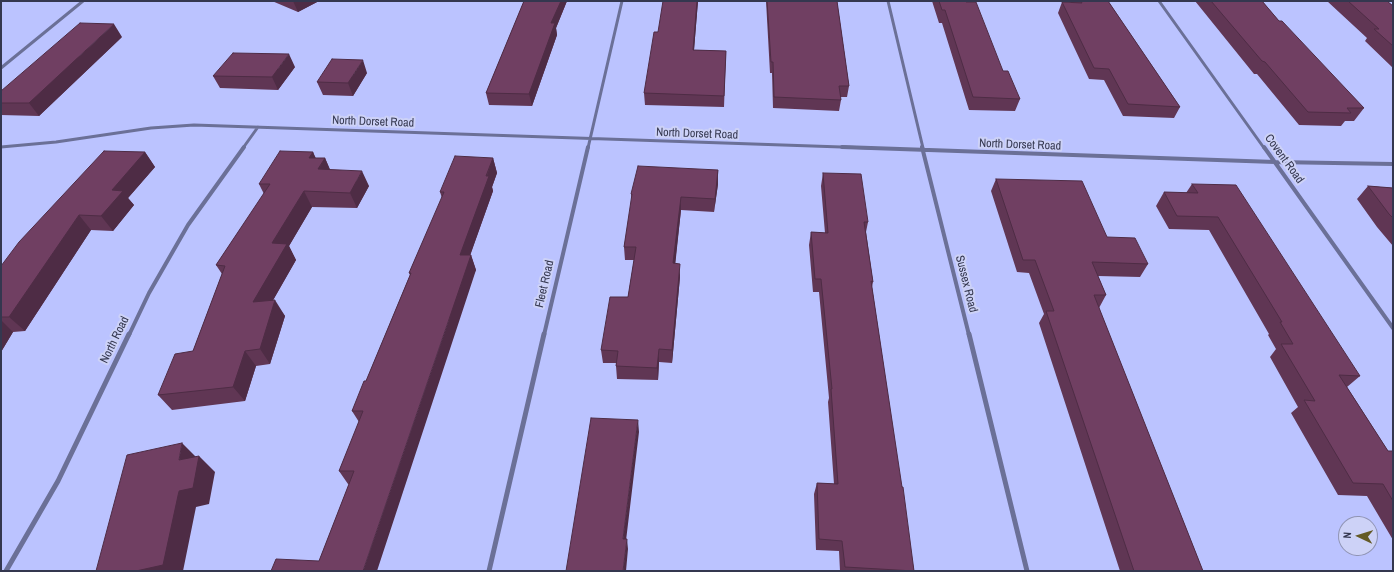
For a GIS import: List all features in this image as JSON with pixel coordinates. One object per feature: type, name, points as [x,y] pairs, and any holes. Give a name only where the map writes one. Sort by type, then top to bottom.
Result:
[{"type":"street","points":[[1,68],[83,1]]},
{"type":"street","name":"Fleet Road","points":[[489,571],[622,1]]},
{"type":"street","name":"Sussex Road","points":[[888,1],[923,150],[1027,571]]},
{"type":"street","name":"Covent Road","points":[[1159,1],[1393,328]]},
{"type":"street","name":"North Dorset Road","points":[[1,147],[56,142],[151,128],[194,125],[1275,162],[1393,164]]},
{"type":"street","name":"North Road","points":[[6,571],[58,481],[149,293],[188,225],[258,127]]},
{"type":"building","points":[[524,1],[561,1],[551,23],[555,23],[529,94],[486,93]]},
{"type":"building","points":[[663,1],[697,1],[693,50],[726,51],[724,96],[644,93],[654,32],[658,32]]},
{"type":"building","points":[[767,1],[837,1],[849,86],[839,86],[841,100],[774,97],[773,62],[771,62]]},
{"type":"building","points":[[939,1],[976,2],[1003,71],[1008,71],[1020,99],[973,97],[945,10],[942,10]]},
{"type":"building","points":[[1081,1],[1108,1],[1180,107],[1128,104],[1109,69],[1094,68],[1062,2],[1082,3]]},
{"type":"building","points":[[1211,1],[1262,1],[1279,21],[1282,21],[1364,108],[1347,108],[1351,113],[1308,112]]},
{"type":"building","points":[[1348,1],[1387,1],[1393,6],[1393,46],[1374,29],[1379,29]]},
{"type":"building","points":[[80,23],[114,24],[29,103],[1,103],[1,91]]},
{"type":"building","points":[[233,53],[289,54],[272,77],[213,76]]},
{"type":"building","points":[[332,59],[363,60],[348,83],[317,82]]},
{"type":"building","points":[[104,151],[145,152],[112,190],[123,191],[101,216],[79,215],[9,317],[1,317],[1,266],[19,242]]},
{"type":"building","points":[[280,151],[313,152],[309,158],[325,158],[318,169],[362,171],[350,193],[304,191],[272,243],[287,244],[253,302],[275,300],[260,349],[245,351],[233,387],[158,395],[175,354],[193,351],[225,266],[216,265],[270,184],[259,184]]},
{"type":"building","points":[[455,156],[493,158],[486,176],[489,176],[460,255],[471,255],[363,571],[271,571],[276,559],[319,561],[354,471],[339,471],[363,411],[352,411],[364,381],[366,381],[411,273],[409,273],[444,192],[440,192]]},
{"type":"building","points":[[638,166],[718,170],[715,199],[681,197],[673,263],[680,264],[672,350],[659,349],[657,368],[616,366],[618,351],[601,350],[610,297],[628,297],[636,247],[624,247],[631,194]]},
{"type":"building","points":[[823,173],[861,174],[868,222],[864,222],[873,282],[871,281],[903,487],[914,571],[845,567],[842,541],[819,539],[817,483],[838,484],[832,389],[821,279],[815,279],[811,232],[828,233]]},
{"type":"building","points":[[996,179],[1082,181],[1107,237],[1135,238],[1148,264],[1092,262],[1106,295],[1094,295],[1203,571],[1134,571],[1046,311],[1054,311],[1035,260],[1023,260]]},
{"type":"building","points":[[1192,184],[1236,185],[1360,376],[1339,375],[1388,451],[1393,451],[1393,501],[1383,484],[1353,483],[1304,400],[1315,401],[1281,344],[1293,344],[1280,322],[1282,322],[1218,217],[1177,216],[1164,192],[1198,193]]},
{"type":"building","points":[[1368,186],[1393,188],[1393,218],[1389,214]]},
{"type":"building","points":[[591,418],[638,420],[623,539],[627,539],[623,571],[566,571]]},
{"type":"building","points":[[182,443],[179,460],[199,456],[193,488],[179,491],[163,565],[136,571],[96,571],[127,455]]}]
